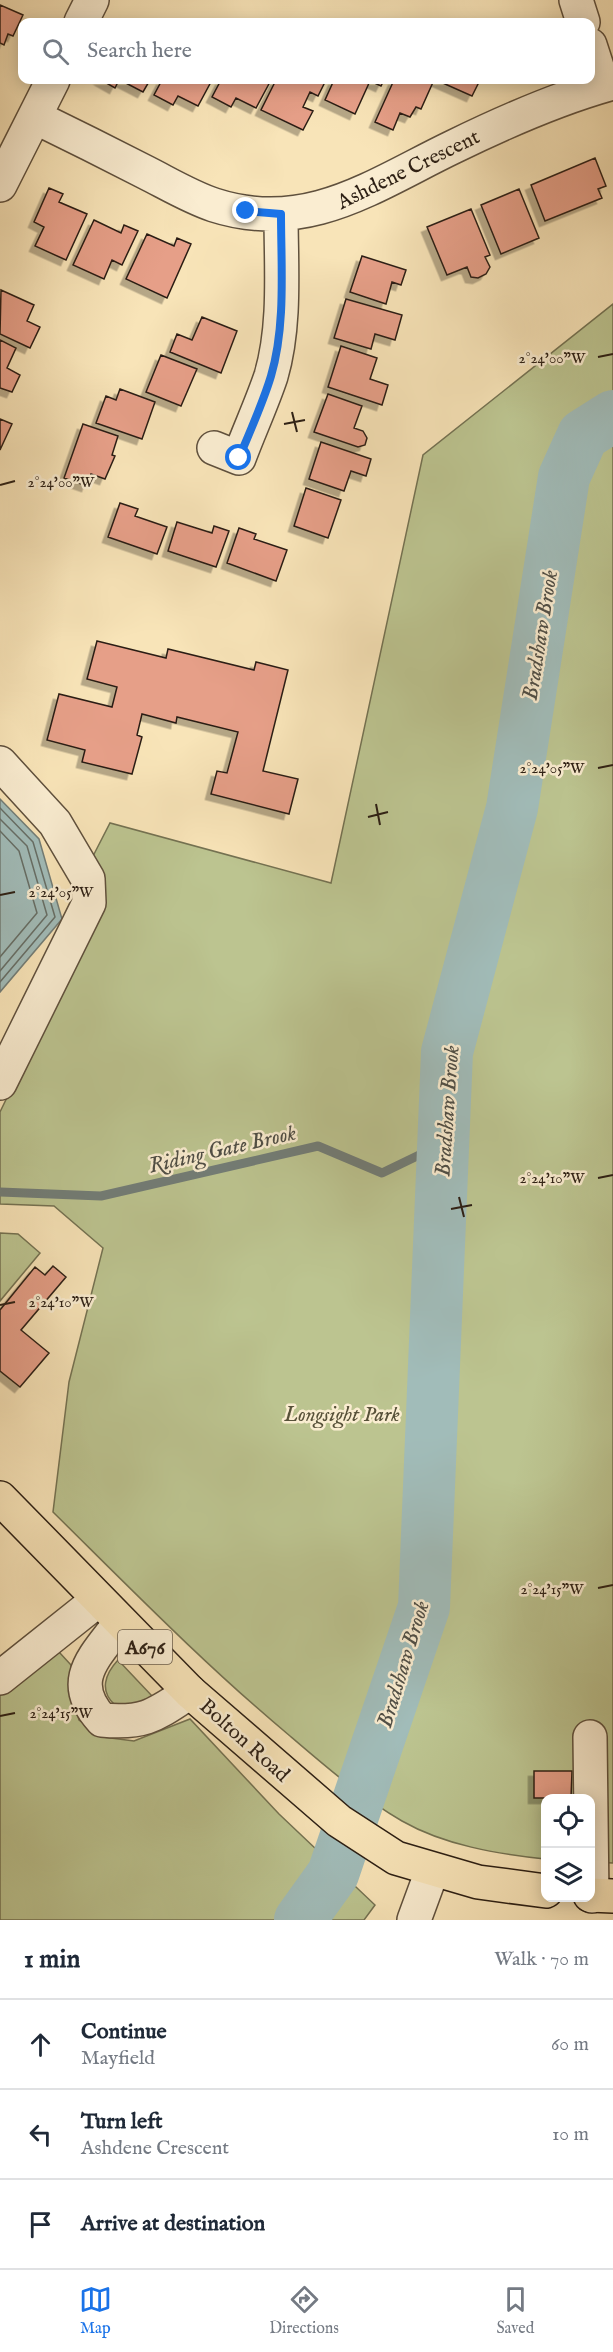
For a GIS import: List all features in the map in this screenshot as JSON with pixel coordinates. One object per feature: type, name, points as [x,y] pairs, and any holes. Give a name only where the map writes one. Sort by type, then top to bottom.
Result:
[{"type":"main road","name":"Bolton Road","points":[[0,1498],[109,1612],[190,1692],[298,1788],[339,1821],[396,1858],[478,1882],[541,1890]]},
{"type":"street","points":[[83,18],[92,0]]},
{"type":"street","points":[[576,0],[582,18]]},
{"type":"street","points":[[595,54],[608,84]]},
{"type":"street","points":[[0,185],[51,84]]},
{"type":"street","name":"Ashdene Crescent","points":[[35,117],[215,205],[281,214],[305,212],[343,202],[476,136],[608,84]]},
{"type":"street","points":[[214,448],[239,458],[271,375],[278,343],[281,295],[281,214]]},
{"type":"street","points":[[0,763],[55,823],[88,879],[89,903],[0,1083]]},
{"type":"street","points":[[0,1678],[109,1612]]},
{"type":"street","points":[[109,1612],[83,1683],[88,1705],[102,1720],[129,1723],[153,1716],[190,1692]]},
{"type":"street","points":[[590,1737],[599,1896]]},
{"type":"street","points":[[414,1920],[432,1870]]},
{"type":"green space","name":"Longsight Park","points":[[613,304],[613,1863],[595,1862],[595,1794],[541,1794],[541,1858],[490,1851],[453,1842],[418,1829],[387,1812],[330,1770],[228,1682],[53,1512],[69,1382],[103,1248],[54,1206],[0,1204],[0,1112],[101,904],[91,860],[110,823],[331,883],[423,455]]},
{"type":"green space","points":[[0,1233],[18,1234],[40,1253],[0,1301]]},
{"type":"green space","points":[[48,1640],[71,1665],[70,1690],[79,1720],[103,1737],[134,1741],[190,1719],[279,1814],[375,1905],[364,1920],[0,1920],[0,1678]]},
{"type":"green space","points":[[118,1660],[153,1697],[138,1705],[115,1705],[110,1700],[105,1688],[107,1677]]},
{"type":"water","points":[[0,799],[39,839],[62,919],[0,992]]},
{"type":"building","points":[[0,5],[23,15],[22,18],[18,18],[18,26],[13,36],[8,34],[4,45],[0,43]]},
{"type":"building","points":[[128,84],[148,84],[143,92]]},
{"type":"building","points":[[160,84],[210,84],[198,106],[178,96],[173,105],[154,95]]},
{"type":"building","points":[[219,84],[269,84],[256,108],[236,98],[231,107],[212,97]]},
{"type":"building","points":[[274,84],[324,84],[318,96],[310,92],[303,107],[313,111],[303,130],[261,110]]},
{"type":"building","points":[[332,84],[369,84],[355,114],[325,100]]},
{"type":"building","points":[[392,84],[432,84],[421,109],[416,107],[410,117],[400,113],[393,130],[375,122]]},
{"type":"building","points":[[445,84],[478,84],[472,96]]},
{"type":"building","points":[[595,158],[606,186],[598,189],[602,198],[545,221],[531,185]]},
{"type":"building","points":[[49,188],[63,194],[59,202],[87,214],[66,260],[35,246],[44,227],[34,222]]},
{"type":"building","points":[[519,189],[539,238],[501,254],[481,205]]},
{"type":"building","points":[[471,209],[490,255],[485,257],[490,267],[486,274],[478,278],[471,277],[467,267],[447,275],[427,227]]},
{"type":"building","points":[[94,220],[121,233],[124,225],[138,231],[122,265],[112,260],[104,279],[73,265]]},
{"type":"building","points":[[147,234],[174,246],[177,238],[191,244],[167,298],[126,279]]},
{"type":"building","points":[[362,256],[406,270],[401,285],[392,282],[386,304],[350,292]]},
{"type":"building","points":[[1,290],[34,305],[27,321],[40,327],[30,348],[0,334]]},
{"type":"building","points":[[346,299],[402,315],[395,340],[375,334],[371,349],[334,338]]},
{"type":"building","points":[[202,317],[237,331],[221,373],[170,352],[177,334],[192,340]]},
{"type":"building","points":[[0,340],[16,348],[7,368],[20,375],[12,392],[0,388]]},
{"type":"building","points":[[341,346],[377,358],[370,379],[388,385],[382,405],[328,387]]},
{"type":"building","points":[[161,355],[197,369],[181,406],[146,392]]},
{"type":"building","points":[[120,389],[155,402],[142,439],[96,423],[106,396],[116,400]]},
{"type":"building","points":[[328,394],[362,406],[354,428],[363,431],[367,438],[365,445],[358,447],[314,432]]},
{"type":"building","points":[[0,419],[12,424],[0,450]]},
{"type":"building","points":[[83,424],[118,436],[112,455],[115,456],[105,479],[91,474],[87,486],[64,478]]},
{"type":"building","points":[[321,442],[371,459],[366,476],[351,471],[344,491],[309,479]]},
{"type":"building","points":[[306,488],[341,500],[328,538],[294,526]]},
{"type":"building","points":[[120,503],[138,509],[135,516],[167,527],[157,554],[108,537]]},
{"type":"building","points":[[177,522],[212,533],[214,526],[229,531],[216,567],[168,551]]},
{"type":"building","points":[[239,528],[256,534],[254,539],[287,550],[276,581],[227,563]]},
{"type":"building","points":[[97,641],[166,658],[168,649],[254,670],[256,662],[288,670],[263,771],[298,779],[289,814],[211,794],[217,771],[227,773],[238,732],[177,717],[176,723],[142,714],[137,735],[142,737],[132,774],[82,762],[85,750],[47,740],[59,694],[112,707],[117,687],[87,679]]},
{"type":"building","points":[[53,1266],[66,1277],[21,1330],[49,1353],[20,1387],[0,1371],[0,1310],[35,1267],[45,1275]]},
{"type":"building","points":[[534,1771],[572,1771],[571,1794],[541,1794],[541,1798],[534,1798]]},
{"type":"waterway","name":"Bradshaw Brook","points":[[300,1920],[333,1874],[424,1607],[447,1052],[512,808],[564,477],[583,435],[613,416]]},
{"type":"waterway","name":"Riding Gate Brook","points":[[0,1192],[101,1196],[318,1146],[382,1173],[442,1144]]},
{"type":"route","points":[[239,458],[271,375],[278,343],[281,295],[281,214],[246,211]]}]
